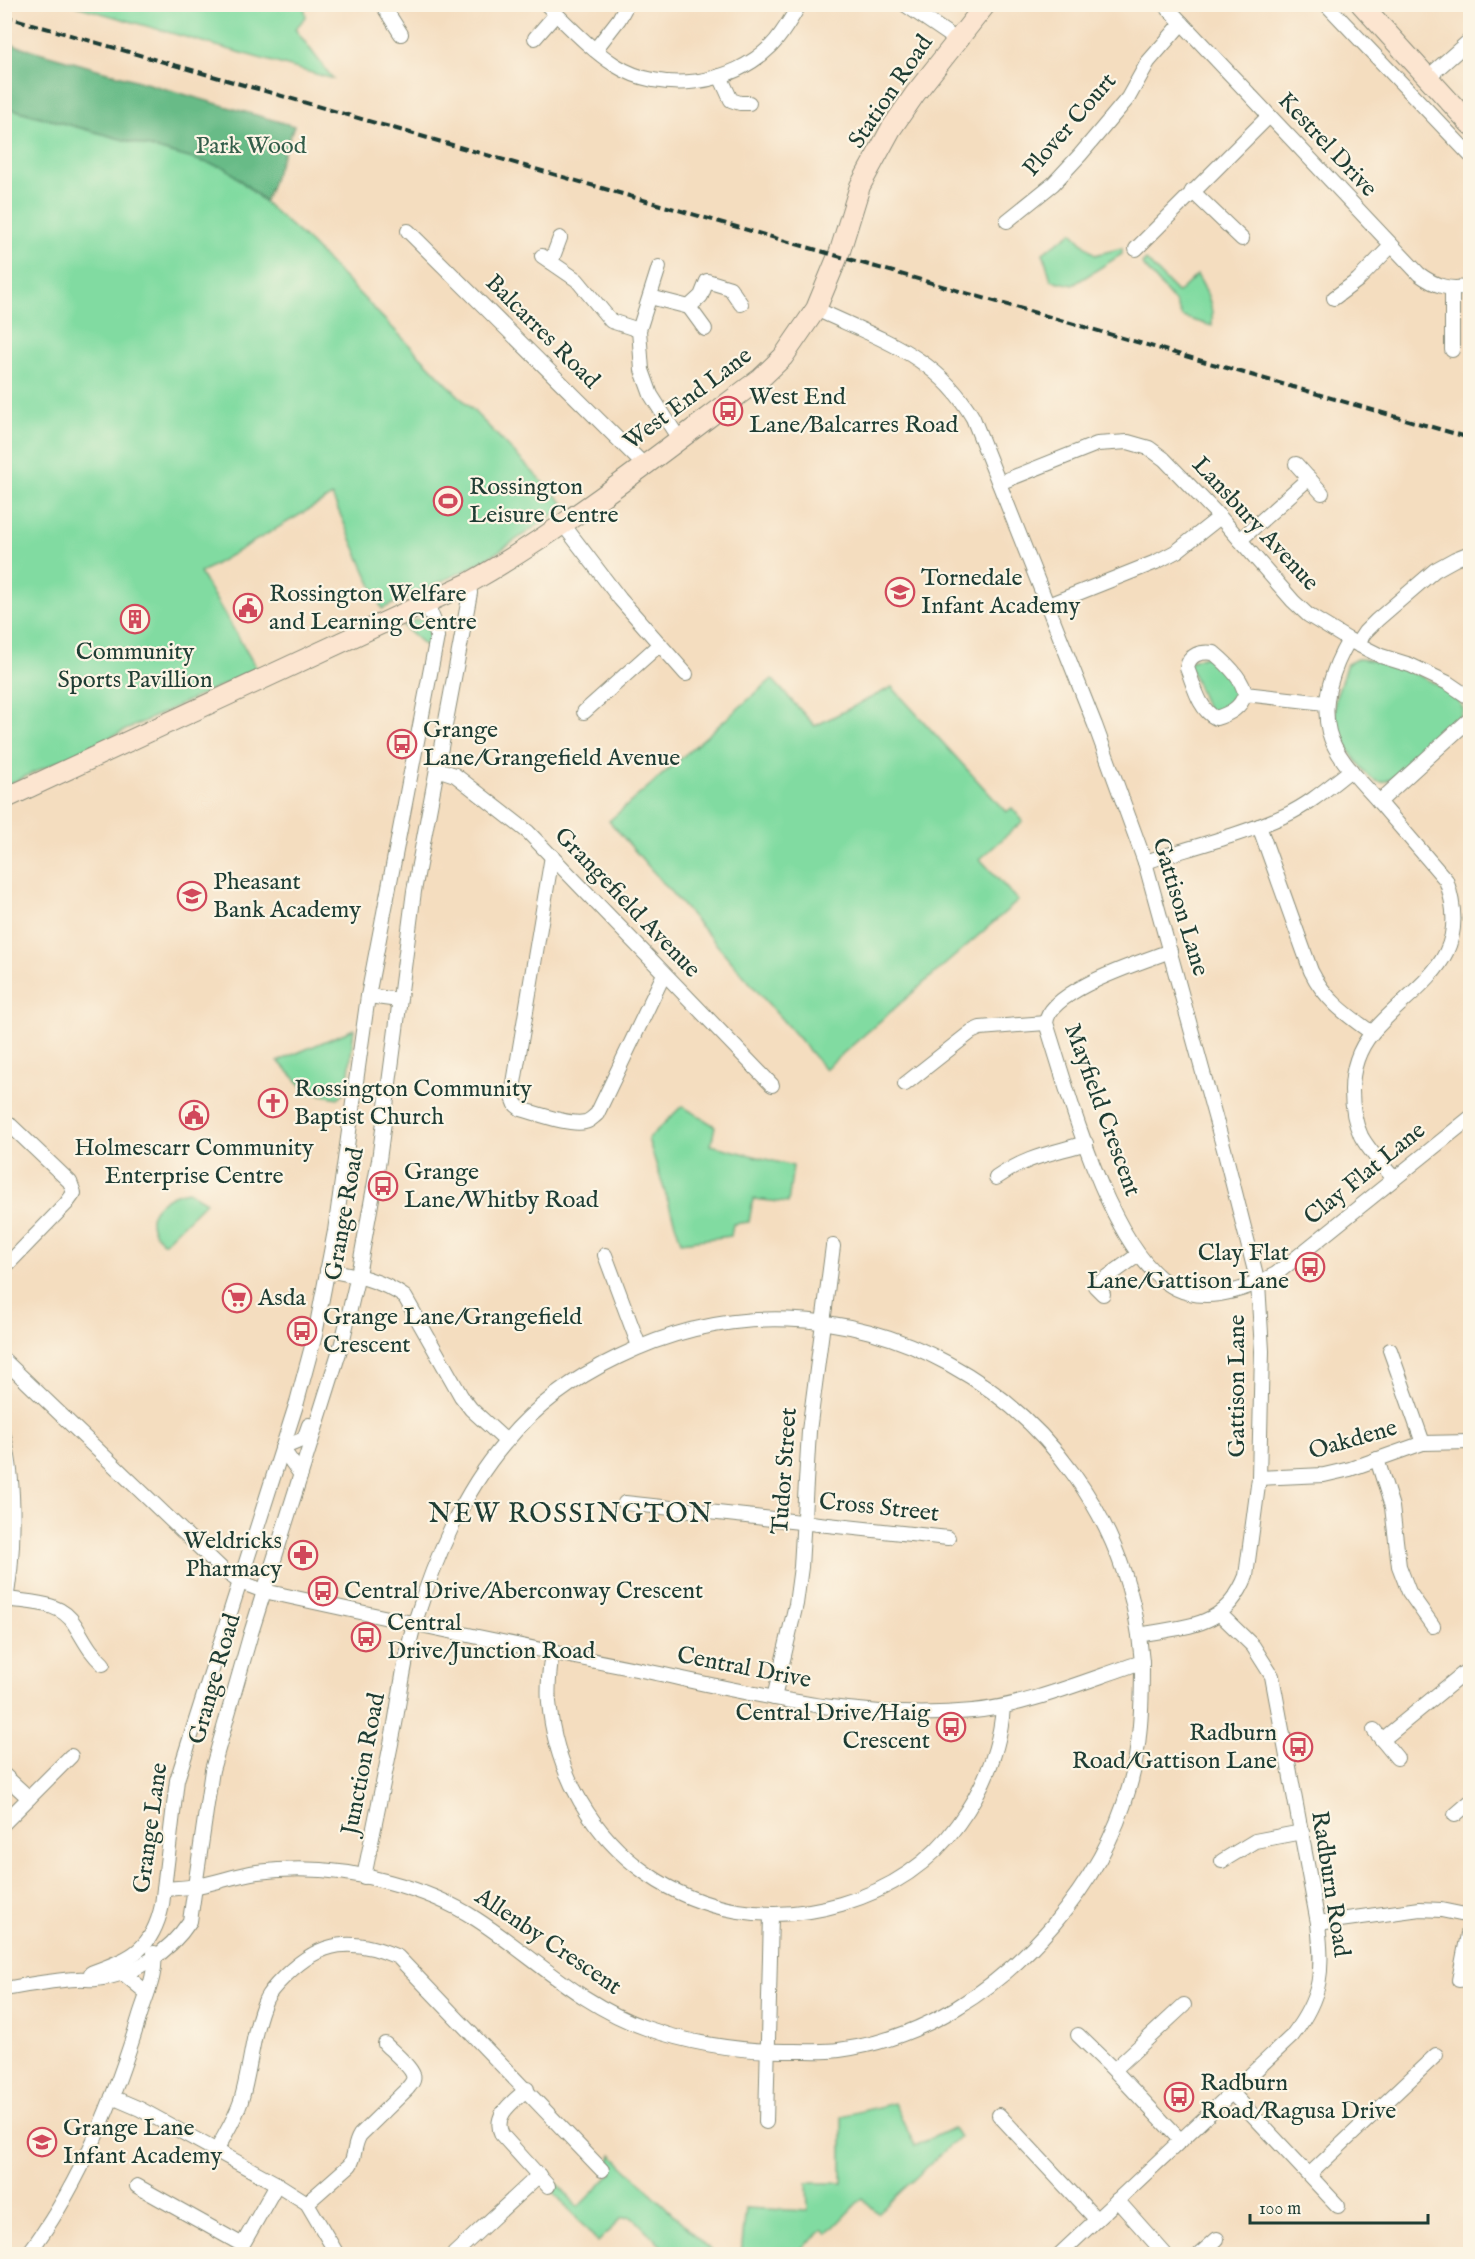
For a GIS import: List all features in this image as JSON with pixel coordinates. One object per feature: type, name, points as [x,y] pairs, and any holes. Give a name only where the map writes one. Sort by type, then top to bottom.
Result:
[{"type":"street","points":[[382,4],[400,34]]},
{"type":"street","points":[[595,50],[619,19],[627,4]]},
{"type":"street","points":[[535,38],[551,9],[595,50],[616,66],[654,81],[693,82],[732,72],[770,46],[800,4]]},
{"type":"street","points":[[904,4],[957,40]]},
{"type":"street","name":"Station Road","points":[[840,251],[860,186],[891,129],[986,4]]},
{"type":"street","name":"Kestrel Drive","points":[[1164,4],[1419,274],[1429,282],[1452,289]]},
{"type":"street","points":[[1326,4],[1470,155]]},
{"type":"street","points":[[1361,4],[1470,124]]},
{"type":"street","name":"Plover Court","points":[[1007,221],[1053,184],[1080,155],[1128,98],[1148,62],[1182,23]]},
{"type":"street","points":[[1426,78],[1470,40]]},
{"type":"street","points":[[720,76],[732,100],[748,103]]},
{"type":"street","points":[[1136,249],[1269,116]]},
{"type":"street","points":[[1192,191],[1242,239]]},
{"type":"street","name":"Balcarres Road","points":[[408,231],[644,465]]},
{"type":"street","points":[[560,238],[546,259],[577,280],[611,321],[639,330]]},
{"type":"street","points":[[1334,298],[1358,280],[1391,246]]},
{"type":"street","name":"West End Lane","points":[[4,799],[427,604],[501,565],[644,465],[761,378],[783,357],[816,309],[840,251]]},
{"type":"street","points":[[659,267],[639,330],[642,370],[651,395],[679,439]]},
{"type":"street","points":[[689,307],[701,296],[707,281],[730,288],[741,304]]},
{"type":"street","points":[[1452,350],[1452,289],[1470,286]]},
{"type":"street","points":[[650,297],[689,307],[705,328]]},
{"type":"street","name":"Gattison Lane","points":[[816,309],[917,357],[947,381],[973,418],[1048,605],[1145,862],[1229,1166],[1258,1283],[1262,1351],[1259,1478],[1246,1576],[1241,1590],[1220,1614]]},
{"type":"street","name":"Lansbury Avenue","points":[[999,483],[1097,444],[1128,442],[1149,448],[1158,453],[1220,517],[1293,601],[1308,615],[1353,642],[1448,683],[1470,698]]},
{"type":"street","points":[[1296,464],[1322,493]]},
{"type":"street","points":[[1240,540],[1309,478]]},
{"type":"street","points":[[1048,605],[1156,562],[1177,551],[1220,517]]},
{"type":"street","points":[[562,523],[620,599],[686,674]]},
{"type":"street","points":[[1394,1179],[1361,1137],[1352,1101],[1355,1064],[1372,1033],[1444,969],[1458,941],[1460,928],[1457,905],[1446,880],[1351,770],[1335,748],[1329,734],[1326,703],[1339,660],[1353,642],[1435,570],[1470,554]]},
{"type":"street","name":"Grange Road","points":[[121,1968],[154,1958],[175,1941],[190,1921],[212,1770],[233,1692],[342,1343],[358,1275],[379,1160],[414,891],[470,593],[469,583]]},
{"type":"street","name":"Grange Lane","points":[[4,1989],[78,1978],[121,1968],[149,1939],[158,1924],[177,1780],[282,1448],[315,1335],[354,1105],[368,996],[437,637],[436,626],[427,604]]},
{"type":"street","points":[[584,712],[660,644]]},
{"type":"street","points":[[1200,653],[1214,653],[1240,681],[1245,694],[1240,704],[1225,715],[1216,718],[1209,714],[1203,708],[1187,668],[1191,657],[1200,653]]},
{"type":"street","points":[[1245,694],[1326,703]]},
{"type":"street","points":[[1379,802],[1470,720]]},
{"type":"street","name":"Grangefield Avenue","points":[[414,758],[438,765],[455,775],[498,807],[552,856],[772,1085]]},
{"type":"street","points":[[1145,862],[1259,826],[1302,807],[1351,770]]},
{"type":"street","points":[[1259,826],[1317,984],[1341,1011],[1372,1033]]},
{"type":"street","points":[[552,856],[512,1095],[516,1105],[521,1109],[572,1122],[582,1123],[591,1120],[597,1114],[664,974]]},
{"type":"street","name":"Mayfield Crescent","points":[[1170,951],[1083,985],[1052,1009],[1047,1016],[1046,1023],[1086,1143],[1109,1202],[1138,1255],[1172,1286],[1188,1293],[1201,1295],[1243,1290],[1258,1283]]},
{"type":"street","points":[[368,996],[399,1000]]},
{"type":"street","points":[[905,1084],[971,1032],[980,1028],[1046,1023]]},
{"type":"street","name":"Clay Flat Lane","points":[[1258,1283],[1287,1266],[1470,1118]]},
{"type":"street","points":[[4,1119],[70,1182],[76,1194],[4,1268]]},
{"type":"street","points":[[996,1178],[1029,1158],[1086,1143]]},
{"type":"street","name":"Tudor Street","points":[[774,1698],[796,1604],[801,1567],[809,1431],[833,1246]]},
{"type":"street","points":[[605,1255],[639,1346]]},
{"type":"street","points":[[1103,1294],[1095,1286],[1138,1255]]},
{"type":"street","points":[[327,1270],[358,1275],[393,1289],[405,1297],[461,1396],[471,1409],[506,1441]]},
{"type":"street","name":"Junction Road","points":[[364,1876],[415,1624],[455,1522],[471,1490],[506,1441],[531,1414],[556,1393],[596,1368],[639,1346],[682,1332],[721,1323],[783,1320],[823,1323],[860,1330],[908,1344],[952,1365],[1008,1403],[1046,1438],[1068,1465],[1100,1515],[1123,1566],[1136,1610],[1139,1635]]},
{"type":"street","name":"Oakdene","points":[[1390,1350],[1423,1443]]},
{"type":"street","name":"Central Drive","points":[[4,1360],[224,1571],[240,1582],[264,1591],[774,1698],[850,1711],[935,1714],[1004,1707],[1142,1662]]},
{"type":"street","points":[[301,1475],[282,1448],[304,1439],[314,1409],[327,1392]]},
{"type":"street","points":[[4,1436],[12,1489],[6,1604],[51,1605],[63,1612],[74,1623],[88,1650],[103,1664]]},
{"type":"street","name":"Oakdene","points":[[1259,1478],[1324,1475],[1350,1469],[1423,1443],[1470,1442]]},
{"type":"street","points":[[1377,1459],[1392,1507],[1399,1566],[1409,1592],[1433,1626]]},
{"type":"street","name":"Cross Street","points":[[626,1503],[948,1538]]},
{"type":"street","points":[[1142,1662],[1139,1635],[1208,1620],[1220,1614]]},
{"type":"street","name":"Radburn Road","points":[[1060,2254],[1292,2036],[1306,2016],[1315,1997],[1321,1975],[1322,1957],[1318,1923],[1272,1676],[1253,1646],[1220,1614]]},
{"type":"street","points":[[552,1652],[549,1700],[556,1742],[574,1789],[587,1812],[626,1858],[653,1879],[675,1892],[711,1905],[746,1912],[771,1915],[798,1914],[854,1900],[880,1890],[927,1860],[949,1837],[982,1787],[1001,1734],[1004,1707]]},
{"type":"street","name":"Allenby Crescent","points":[[164,1889],[196,1886],[254,1872],[276,1870],[327,1870],[364,1876],[409,1888],[455,1906],[519,1948],[591,2002],[643,2027],[704,2044],[766,2052],[838,2051],[872,2044],[916,2029],[948,2014],[981,1992],[1012,1968],[1067,1908],[1103,1852],[1119,1818],[1130,1786],[1142,1706],[1142,1662]]},
{"type":"street","points":[[1397,1758],[1378,1735],[1470,1668]]},
{"type":"street","points":[[4,1823],[71,1756]]},
{"type":"street","points":[[4,1775],[29,1798]]},
{"type":"street","points":[[1455,1815],[1470,1802]]},
{"type":"street","points":[[1222,1861],[1255,1841],[1302,1832]]},
{"type":"street","points":[[1318,1923],[1420,1909],[1441,1910],[1470,1916]]},
{"type":"street","points":[[766,2122],[771,1915]]},
{"type":"street","points":[[1459,1980],[1470,1924]]},
{"type":"street","points":[[28,2254],[76,2178],[112,2097],[147,1993],[154,1958],[149,1939]]},
{"type":"street","points":[[217,2150],[240,2102],[267,1997],[297,1964],[312,1953],[328,1946],[345,1945],[382,1950],[398,1957],[527,2089],[602,2170]]},
{"type":"street","points":[[121,1968],[147,1993]]},
{"type":"street","points":[[1114,2070],[1184,2005]]},
{"type":"street","points":[[1078,2035],[1181,2141]]},
{"type":"street","points":[[307,2203],[350,2165],[353,2160],[355,2143],[360,2135],[407,2089],[413,2080],[410,2070],[385,2044]]},
{"type":"street","points":[[1310,2174],[1436,2055]]},
{"type":"street","points":[[454,2254],[543,2180],[499,2129],[499,2121],[504,2110],[527,2089]]},
{"type":"street","points":[[1232,2093],[1338,2206]]},
{"type":"street","points":[[112,2097],[140,2109],[217,2150],[307,2203],[337,2254]]},
{"type":"street","points":[[999,2115],[1096,2219]]},
{"type":"street","points":[[137,2186],[242,2244],[277,2184]]},
{"type":"street","points":[[1117,2200],[1165,2254]]},
{"type":"street","points":[[1200,2254],[1218,2239]]},
{"type":"green space","points":[[304,5],[306,17],[295,29],[333,79],[76,6]]},
{"type":"green space","name":"Park Wood","points":[[4,42],[294,126],[265,201],[226,168],[5,107]]},
{"type":"green space","points":[[4,107],[226,168],[309,242],[566,506],[468,569],[382,609],[332,496],[200,573],[257,669],[5,786]]},
{"type":"green space","points":[[1072,232],[1095,255],[1122,248],[1122,254],[1073,285],[1051,280],[1043,253]]},
{"type":"green space","points":[[1146,260],[1178,293],[1197,275],[1209,299],[1212,326],[1182,317],[1175,302],[1142,264]]},
{"type":"green space","points":[[422,619],[430,632],[428,648],[403,626]]},
{"type":"green space","points":[[1214,653],[1244,700],[1209,714],[1188,662]]},
{"type":"green space","points":[[1357,659],[1400,668],[1432,682],[1457,700],[1463,709],[1460,716],[1448,727],[1450,730],[1405,770],[1384,782],[1374,780],[1365,773],[1343,741],[1336,724],[1336,696],[1347,664]]},
{"type":"green space","points":[[772,679],[815,726],[892,687],[1006,812],[1012,808],[1023,821],[980,859],[1018,901],[825,1069],[609,821]]},
{"type":"green space","points":[[354,1029],[347,1090],[338,1098],[308,1092],[278,1061]]},
{"type":"green space","points":[[682,1106],[715,1126],[711,1145],[793,1166],[788,1203],[753,1199],[749,1222],[733,1224],[731,1236],[681,1242],[648,1139]]},
{"type":"green space","points":[[188,1191],[206,1202],[164,1243],[151,1224],[154,1210],[173,1195]]},
{"type":"green space","points":[[894,2103],[915,2146],[953,2128],[959,2137],[878,2213],[862,2198],[827,2234],[823,2230],[795,2254],[741,2254],[746,2208],[808,2211],[807,2183],[842,2183],[842,2116]]},
{"type":"green space","points":[[612,2155],[714,2254],[669,2254],[636,2220],[630,2217],[622,2218],[598,2242],[548,2186],[556,2182],[578,2207],[612,2173],[608,2166]]},
{"type":"railway","points":[[4,16],[1470,438]]},
{"type":"place","name":"West End Lane/Balcarres Road","points":[[728,411]]},
{"type":"place","name":"Rossington Leisure Centre","points":[[448,501]]},
{"type":"place","name":"Tornedale Infant Academy","points":[[900,592]]},
{"type":"place","name":"Rossington Welfare and Learning Centre","points":[[248,608]]},
{"type":"place","name":"Community Sports Pavillion","points":[[135,619]]},
{"type":"place","name":"Grange Lane/Grangefield Avenue","points":[[402,744]]},
{"type":"place","name":"Pheasant Bank Academy","points":[[192,896]]},
{"type":"place","name":"Rossington Community Baptist Church","points":[[273,1103]]},
{"type":"place","name":"Holmescarr Community Enterprise Centre","points":[[194,1115]]},
{"type":"place","name":"Grange Lane/Whitby Road","points":[[383,1186]]},
{"type":"place","name":"Clay Flat Lane/Gattison Lane","points":[[1310,1267]]},
{"type":"place","name":"Asda","points":[[237,1298]]},
{"type":"place","name":"Grange Lane/Grangefield Crescent","points":[[302,1331]]},
{"type":"place","name":"Weldricks Pharmacy","points":[[303,1555]]},
{"type":"place","name":"Central Drive/Aberconway Crescent","points":[[323,1591]]},
{"type":"place","name":"Central Drive/Junction Road","points":[[366,1637]]},
{"type":"place","name":"Central Drive/Haig Crescent","points":[[951,1727]]},
{"type":"place","name":"Radburn Road/Gattison Lane","points":[[1298,1747]]},
{"type":"place","name":"Radburn Road/Ragusa Drive","points":[[1179,2097]]},
{"type":"place","name":"Grange Lane Infant Academy","points":[[42,2142]]},
{"type":"district","name":"NEW ROSSINGTON","points":[[571,1515]]}]
